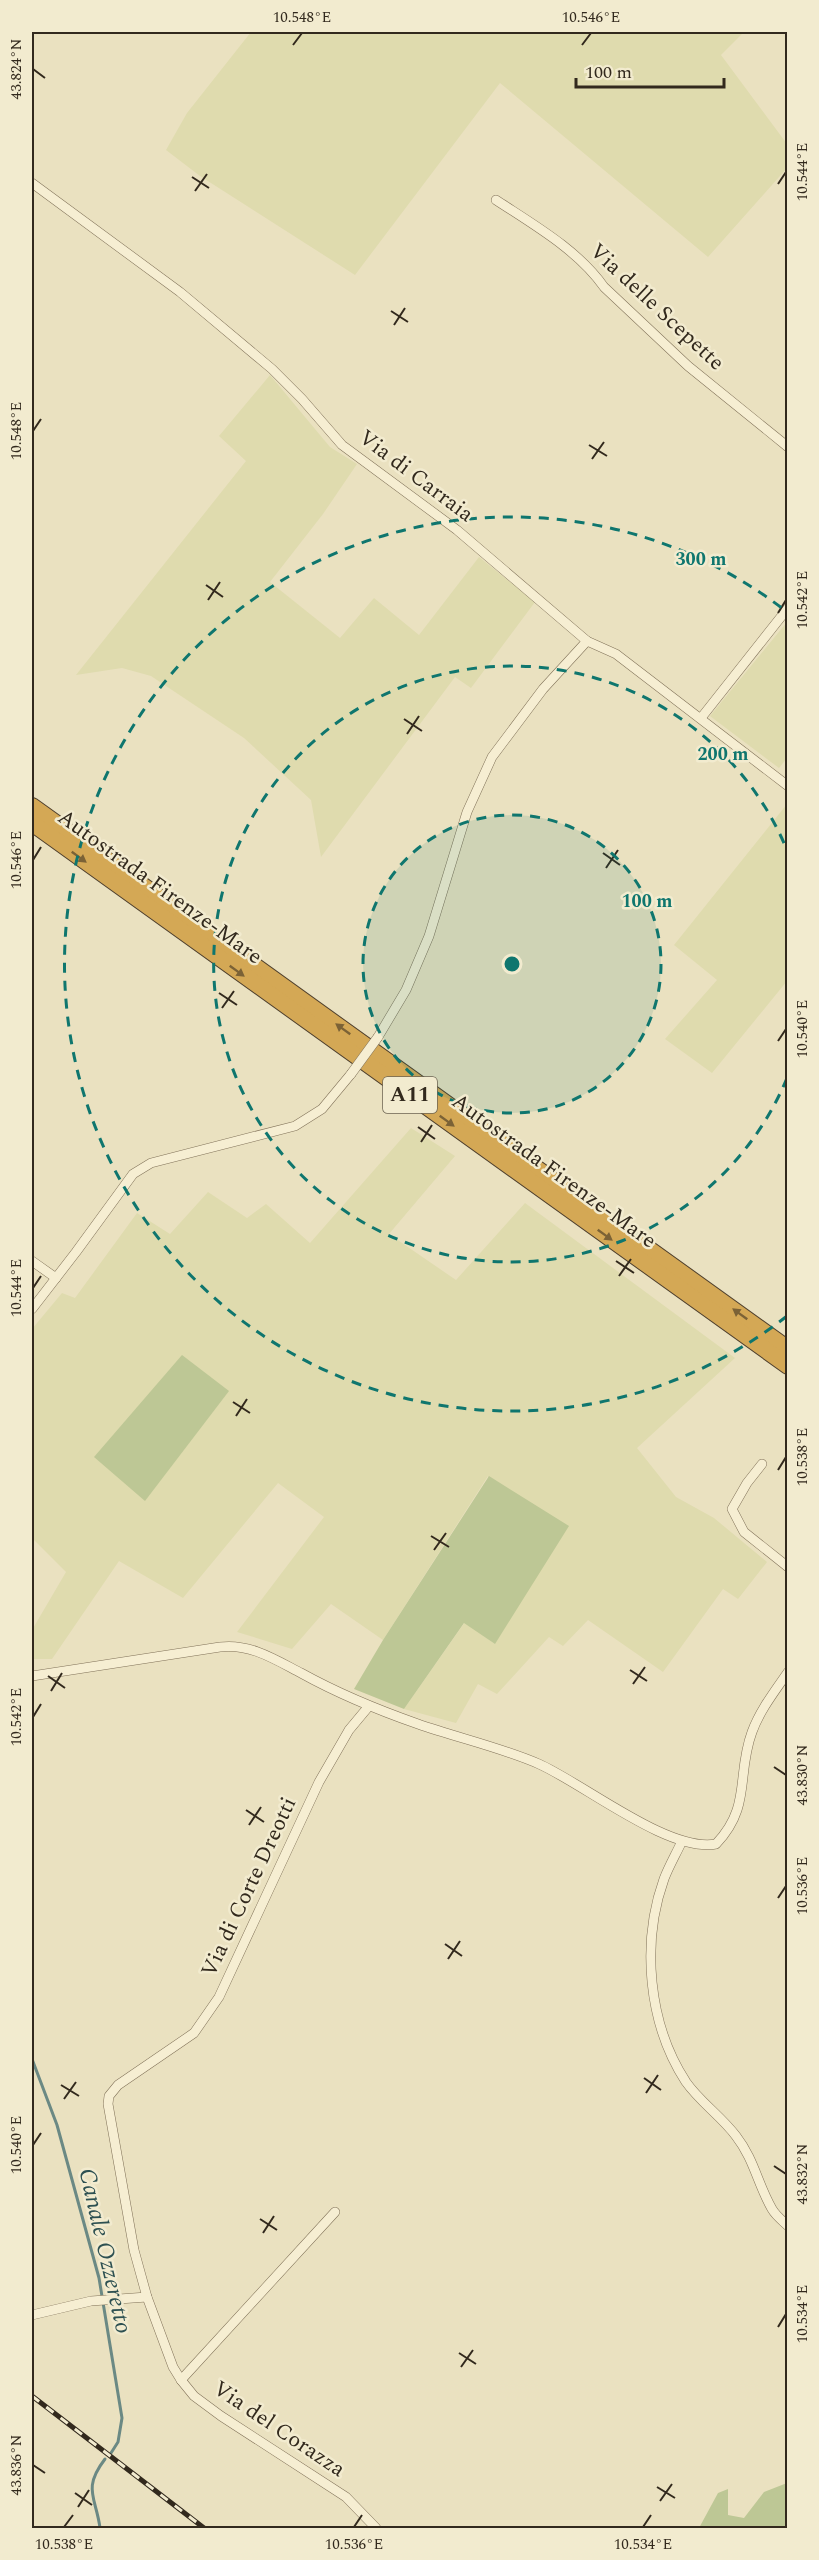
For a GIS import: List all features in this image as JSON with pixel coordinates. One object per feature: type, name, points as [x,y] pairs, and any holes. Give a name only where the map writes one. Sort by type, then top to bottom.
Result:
[{"type":"highway","name":"Autostrada Firenze-Mare","points":[[32,806],[788,1349]]},
{"type":"highway","name":"Autostrada Firenze-Mare","points":[[32,823],[788,1366]]},
{"type":"street","name":"Via di Carraia","points":[[32,183],[180,292],[272,369],[342,445],[456,530],[587,641],[616,654],[788,786]]},
{"type":"street","name":"Via delle Scepette","points":[[496,200],[545,232],[596,275],[604,287],[688,366],[788,447]]},
{"type":"street","points":[[701,718],[788,608]]},
{"type":"street","points":[[32,1309],[133,1174],[151,1163],[295,1126],[322,1109],[378,1037],[406,990],[429,936],[467,812],[492,757],[543,689],[587,641]]},
{"type":"street","points":[[32,1261],[56,1278]]},
{"type":"street","points":[[762,1464],[747,1483],[732,1509],[744,1532],[788,1567]]},
{"type":"street","points":[[32,1676],[220,1647],[242,1646],[271,1657],[369,1706],[540,1765],[642,1822],[682,1841],[705,1846],[716,1844],[735,1820],[740,1807],[752,1732],[760,1713],[788,1672]]},
{"type":"street","name":"Via di Corte Dreotti","points":[[147,2297],[134,2250],[108,2104],[109,2096],[118,2085],[194,2033],[219,1997],[319,1782],[350,1730],[369,1706]]},
{"type":"street","points":[[682,1841],[664,1878],[653,1927],[652,1984],[663,2034],[687,2082],[735,2134],[751,2159],[772,2210],[788,2226]]},
{"type":"street","points":[[181,2379],[335,2212]]},
{"type":"street","points":[[32,2315],[91,2301],[147,2297]]},
{"type":"street","name":"Via del Corazza","points":[[147,2297],[173,2367],[194,2396],[346,2497],[376,2529]]},
{"type":"shaded area","points":[[251,32],[744,32],[721,55],[787,144],[787,168],[708,257],[500,83],[355,275],[200,176],[166,150],[187,113]]},
{"type":"shaded area","points":[[270,375],[330,447],[357,464],[323,514],[270,582],[340,638],[374,598],[419,635],[479,557],[535,602],[471,688],[455,677],[321,857],[311,800],[244,738],[151,676],[122,668],[76,675],[246,461],[219,436]]},
{"type":"shaded area","points":[[787,622],[787,758],[779,768],[710,716]]},
{"type":"shaded area","points":[[787,804],[788,910],[785,913],[788,915],[787,981],[712,1073],[665,1039],[717,980],[674,945]]},
{"type":"shaded area","points":[[411,1128],[455,1156],[389,1234],[456,1280],[525,1203],[735,1358],[637,1448],[676,1497],[714,1518],[767,1562],[738,1599],[723,1589],[663,1672],[588,1620],[563,1646],[549,1637],[497,1694],[478,1684],[456,1723],[404,1709],[465,1622],[495,1644],[488,1476],[383,1640],[331,1604],[292,1649],[237,1632],[324,1517],[278,1483],[183,1598],[119,1561],[52,1659],[32,1659],[32,1630],[66,1572],[32,1538],[32,1329],[62,1293],[75,1298],[137,1213],[170,1234],[208,1192],[247,1218],[266,1204],[310,1243]]},
{"type":"green space","points":[[182,1355],[229,1391],[145,1501],[94,1457]]},
{"type":"green space","points":[[489,1476],[569,1526],[495,1644],[464,1623],[404,1709],[354,1689],[383,1640]]},
{"type":"green space","points":[[787,2483],[787,2528],[699,2528],[718,2493],[728,2489],[728,2515],[744,2518],[764,2492]]},
{"type":"waterway","name":"Canale Ozzeretto","points":[[32,2059],[57,2125],[99,2278],[122,2418],[118,2442],[111,2453]]},
{"type":"waterway","name":"Canale Ozzeretto","points":[[100,2528],[92,2486],[98,2469],[105,2459]]},
{"type":"railway","points":[[32,2396],[204,2528]]}]
